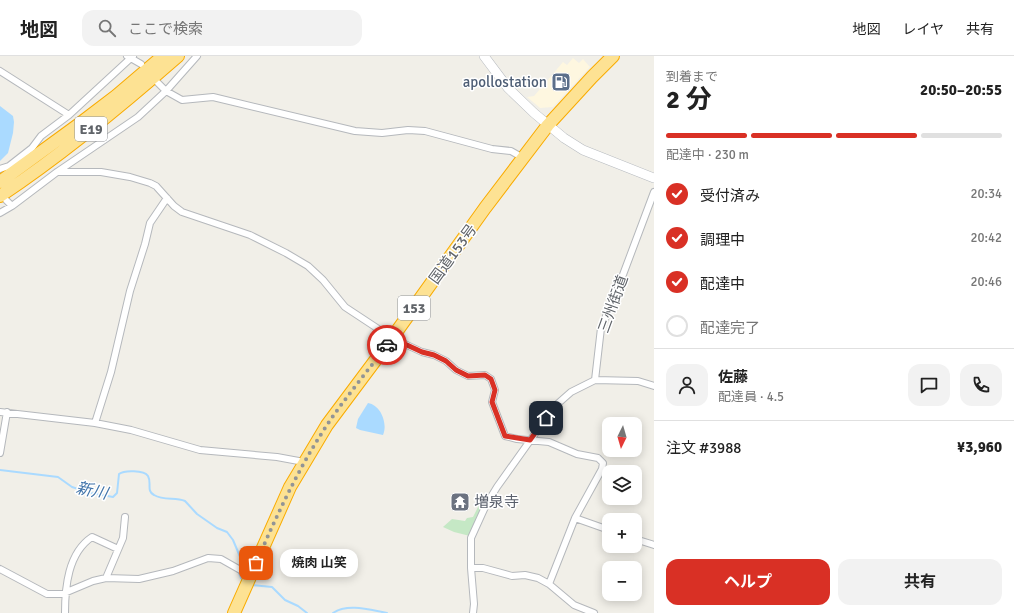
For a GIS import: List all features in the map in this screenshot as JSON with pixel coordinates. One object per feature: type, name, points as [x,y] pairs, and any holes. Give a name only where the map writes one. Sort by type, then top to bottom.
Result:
[{"type":"highway","name":"E19","points":[[0,182],[116,96],[163,56]]},
{"type":"highway","name":"E19","points":[[3,198],[133,96],[178,56]]},
{"type":"highway","name":"国道153号","points":[[234,613],[284,500],[304,462],[331,419],[392,338],[485,208],[548,125],[592,76],[613,56]]},
{"type":"street","points":[[0,213],[138,117],[166,90],[197,56]]},
{"type":"street","points":[[484,56],[508,88],[548,125],[583,150],[654,178]]},
{"type":"street","points":[[0,169],[9,166],[32,148],[41,136],[69,115],[130,57],[141,64]]},
{"type":"street","points":[[0,71],[69,115]]},
{"type":"street","points":[[158,83],[182,100],[212,97],[355,131],[382,133],[408,130],[425,131],[492,149],[511,151],[518,155]]},
{"type":"street","points":[[57,172],[101,172],[150,182],[182,212],[250,235],[286,253],[308,266],[323,280],[345,307],[392,338],[422,352],[434,355],[446,361],[456,370],[468,376],[485,375],[491,379],[495,390],[492,402],[505,436],[549,442],[577,454],[598,458],[603,463],[602,469],[574,518],[549,584]]},
{"type":"street","name":"三州街道","points":[[595,380],[601,328],[618,288],[654,192]]},
{"type":"street","points":[[3,198],[12,206]]},
{"type":"street","points":[[95,424],[111,372],[130,291],[146,244],[150,223],[167,198]]},
{"type":"street","points":[[473,613],[474,604],[471,568],[472,538],[477,525],[497,487],[554,407],[571,392],[595,380],[638,381],[654,386]]},
{"type":"street","points":[[0,412],[131,430],[200,450],[277,457],[304,462]]},
{"type":"street","points":[[0,453],[7,412]]},
{"type":"street","points":[[106,578],[123,538],[125,517]]},
{"type":"street","points":[[574,518],[602,528]]},
{"type":"street","points":[[65,613],[65,593],[67,580],[80,549],[92,537],[118,549]]},
{"type":"street","points":[[642,541],[654,545]]},
{"type":"street","points":[[0,569],[47,594],[62,594],[93,581],[106,578],[139,579],[173,571],[208,558],[221,559],[249,581]]},
{"type":"street","points":[[471,568],[483,568],[512,576],[526,575],[538,578],[549,584],[574,605],[594,613]]},
{"type":"shaded area","name":"apollostation","points":[[573,58],[579,63],[583,59],[590,67],[553,107],[540,108],[527,97],[534,96],[563,62],[567,65]]},
{"type":"green space","points":[[480,503],[484,505],[470,536],[454,532],[443,527],[452,519],[465,521],[467,518],[473,517]]},
{"type":"water","points":[[0,106],[13,116],[14,122],[8,153],[0,161]]},
{"type":"water","points":[[368,403],[373,404],[380,411],[385,426],[383,435],[356,428],[358,419]]},
{"type":"waterway","name":"新川","points":[[0,470],[58,477],[72,487],[91,493],[113,497],[117,493],[119,474],[129,471],[146,474],[150,481],[150,491],[152,493],[162,498],[185,501],[197,514],[217,528],[227,532],[233,540],[241,559],[240,563]]},
{"type":"waterway","name":"新川","points":[[239,573],[244,581]]},
{"type":"waterway","name":"新川","points":[[251,585],[272,587],[285,600],[298,606],[307,613]]},
{"type":"waterway","name":"新川","points":[[333,613],[345,608],[366,609],[387,613]]},
{"type":"way so far","points":[[256,563],[290,487],[304,462],[327,425],[387,345]]},
{"type":"place","name":"apollostation","points":[[561,82]]},
{"type":"place","name":"増泉寺","points":[[460,502]]},
{"type":"place","name":"焼肉 山笑","points":[[256,563]]},
{"type":"route","points":[[387,345],[392,338],[422,352],[434,355],[446,361],[456,370],[468,376],[485,375],[491,379],[495,390],[492,402],[505,436],[509,438],[530,440],[546,418]]}]
